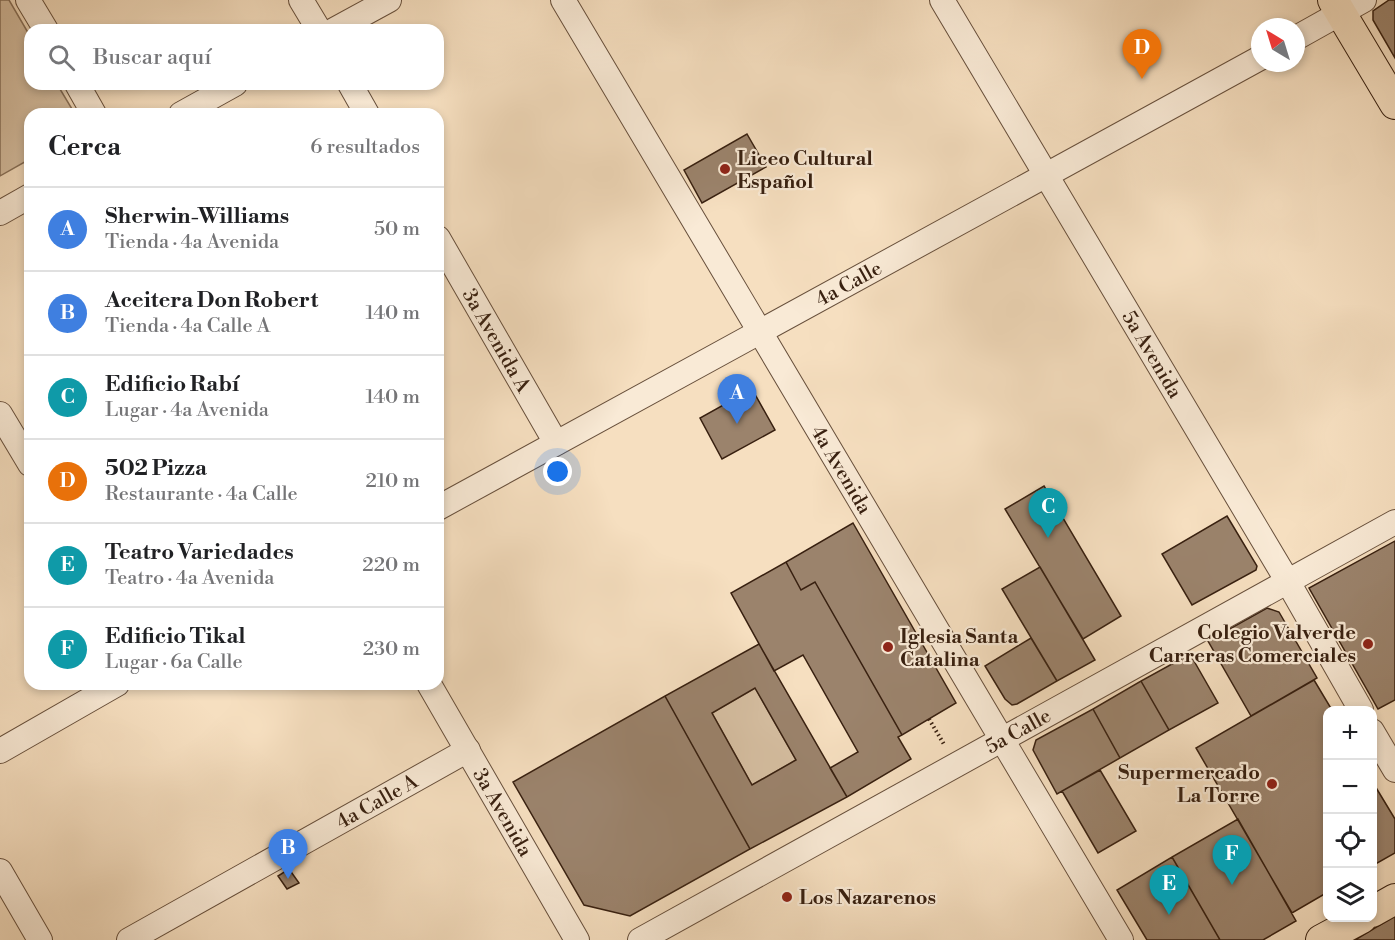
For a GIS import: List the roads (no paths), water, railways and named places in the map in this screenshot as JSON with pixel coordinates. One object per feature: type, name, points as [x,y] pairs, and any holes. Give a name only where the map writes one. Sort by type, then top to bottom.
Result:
[{"type":"main road","points":[[1346,4],[1395,104]]},
{"type":"main road","points":[[1377,909],[1395,899]]},
{"type":"main road","points":[[1321,940],[1355,922]]},
{"type":"street","points":[[28,0],[42,24]]},
{"type":"street","points":[[301,0],[315,24]]},
{"type":"street","points":[[345,24],[389,0]]},
{"type":"street","name":"4a Avenida","points":[[563,0],[1121,940]]},
{"type":"street","name":"5a Avenida","points":[[942,0],[1288,582],[1358,706]]},
{"type":"street","points":[[1305,32],[1346,4]]},
{"type":"street","name":"4a Calle","points":[[444,505],[1251,62]]},
{"type":"street","points":[[80,90],[91,108]]},
{"type":"street","points":[[192,108],[225,90]]},
{"type":"street","points":[[353,90],[364,108]]},
{"type":"street","points":[[0,213],[24,199]]},
{"type":"street","name":"3a Avenida A","points":[[444,248],[556,443]]},
{"type":"street","points":[[0,414],[24,454]]},
{"type":"street","name":"5a Calle","points":[[640,940],[1395,522]]},
{"type":"street","points":[[0,751],[107,690]]},
{"type":"street","name":"3a Avenida","points":[[433,690],[577,940]]},
{"type":"street","points":[[1383,739],[1395,770]]},
{"type":"street","name":"4a Calle A","points":[[129,940],[468,750]]},
{"type":"street","points":[[0,871],[40,940]]},
{"type":"place","name":"502 Pizza","points":[[1142,79]]},
{"type":"place","name":"Liceo Cultural Español","points":[[725,169]]},
{"type":"place","name":"Sherwin-Williams","points":[[737,424]]},
{"type":"place","name":"Edificio Rabí","points":[[1048,538]]},
{"type":"place","name":"Colegio Valverde Carreras Comerciales","points":[[1368,644]]},
{"type":"place","name":"Iglesia Santa Catalina","points":[[888,647]]},
{"type":"place","name":"Supermercado La Torre","points":[[1272,784]]},
{"type":"place","name":"Aceitera Don Robert","points":[[288,879]]},
{"type":"place","name":"Edificio Tikal","points":[[1232,885]]},
{"type":"place","name":"Los Nazarenos","points":[[787,897]]},
{"type":"place","name":"Teatro Variedades","points":[[1169,915]]}]
